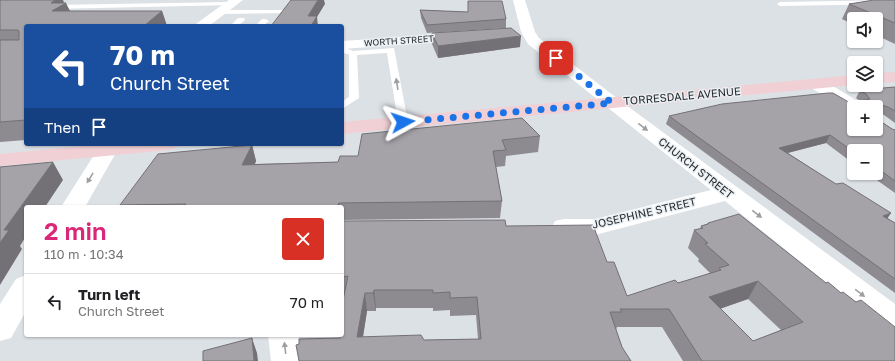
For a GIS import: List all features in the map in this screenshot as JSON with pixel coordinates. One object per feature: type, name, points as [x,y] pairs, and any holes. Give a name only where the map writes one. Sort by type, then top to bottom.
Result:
[{"type":"main road","points":[[883,77],[895,76]]},
{"type":"main road","name":"TORRESDALE AVENUE","points":[[344,128],[847,81]]},
{"type":"main road","points":[[0,160],[109,147],[132,146]]},
{"type":"street","name":"CHURCH STREET","points":[[519,0],[521,32],[534,40],[612,103],[895,320]]},
{"type":"street","points":[[203,24],[234,2]]},
{"type":"street","name":"WORTH STREET","points":[[346,47],[474,36]]},
{"type":"street","points":[[817,84],[847,102]]},
{"type":"street","points":[[74,205],[109,147]]},
{"type":"street","name":"JOSEPHINE STREET","points":[[540,227],[595,227],[729,193]]},
{"type":"street","points":[[283,337],[287,361]]},
{"type":"lane","points":[[46,7],[108,8],[234,2]]},
{"type":"lane","points":[[780,4],[895,2]]},
{"type":"lane","points":[[220,12],[290,12]]},
{"type":"lane","points":[[236,24],[241,20]]},
{"type":"lane","points":[[344,105],[354,98],[346,47],[391,50],[403,122]]},
{"type":"building","points":[[0,0],[55,0],[51,3],[66,3],[52,11],[162,11],[146,24],[24,24],[24,120],[0,122],[0,40],[19,40],[19,31],[0,30]]},
{"type":"building","points":[[291,0],[318,0],[308,16],[317,16],[312,24],[273,24]]},
{"type":"building","points":[[874,0],[895,0],[895,23],[883,18],[883,12],[868,12],[849,4]]},
{"type":"building","points":[[468,1],[502,1],[506,19],[427,25],[420,10],[468,12]]},
{"type":"building","points":[[511,28],[521,36],[438,46],[432,33]]},
{"type":"building","points":[[895,87],[895,111],[883,106],[883,100],[865,100],[870,99],[863,92],[883,92],[883,88]]},
{"type":"building","points":[[833,93],[847,101],[847,136],[883,136],[883,123],[895,130],[895,181],[883,172],[883,144],[847,144],[847,147],[830,135],[779,148],[836,184],[843,183],[891,213],[883,216],[895,223],[895,279],[669,116],[722,104]]},
{"type":"building","points":[[522,118],[540,136],[502,140],[506,150],[493,151],[502,201],[339,203],[338,205],[120,205],[158,154],[252,146],[242,165],[338,162],[340,156],[358,156],[362,134]]},
{"type":"building","points":[[53,162],[4,230],[9,230],[0,243],[0,167]]},
{"type":"building","points":[[739,214],[826,283],[828,282],[841,293],[843,292],[856,302],[861,300],[895,327],[895,361],[702,361],[669,309],[620,309],[622,312],[610,312],[622,347],[631,361],[299,361],[296,345],[299,344],[299,339],[344,337],[344,295],[348,276],[344,277],[344,221],[505,220],[506,226],[593,225],[607,262],[614,262],[627,296],[675,280],[678,283],[721,270],[719,268],[729,265],[705,244],[708,243],[694,230],[703,228],[701,226]],"holes":[[[758,281],[803,322],[753,341],[709,297]],[[374,290],[433,290],[433,293],[450,292],[450,298],[477,297],[481,339],[424,340],[421,335],[357,337],[365,293],[373,293]]]},
{"type":"building","points":[[252,338],[254,361],[203,361],[203,351]]},
{"type":"route","points":[[403,122],[612,103],[556,58]]}]
